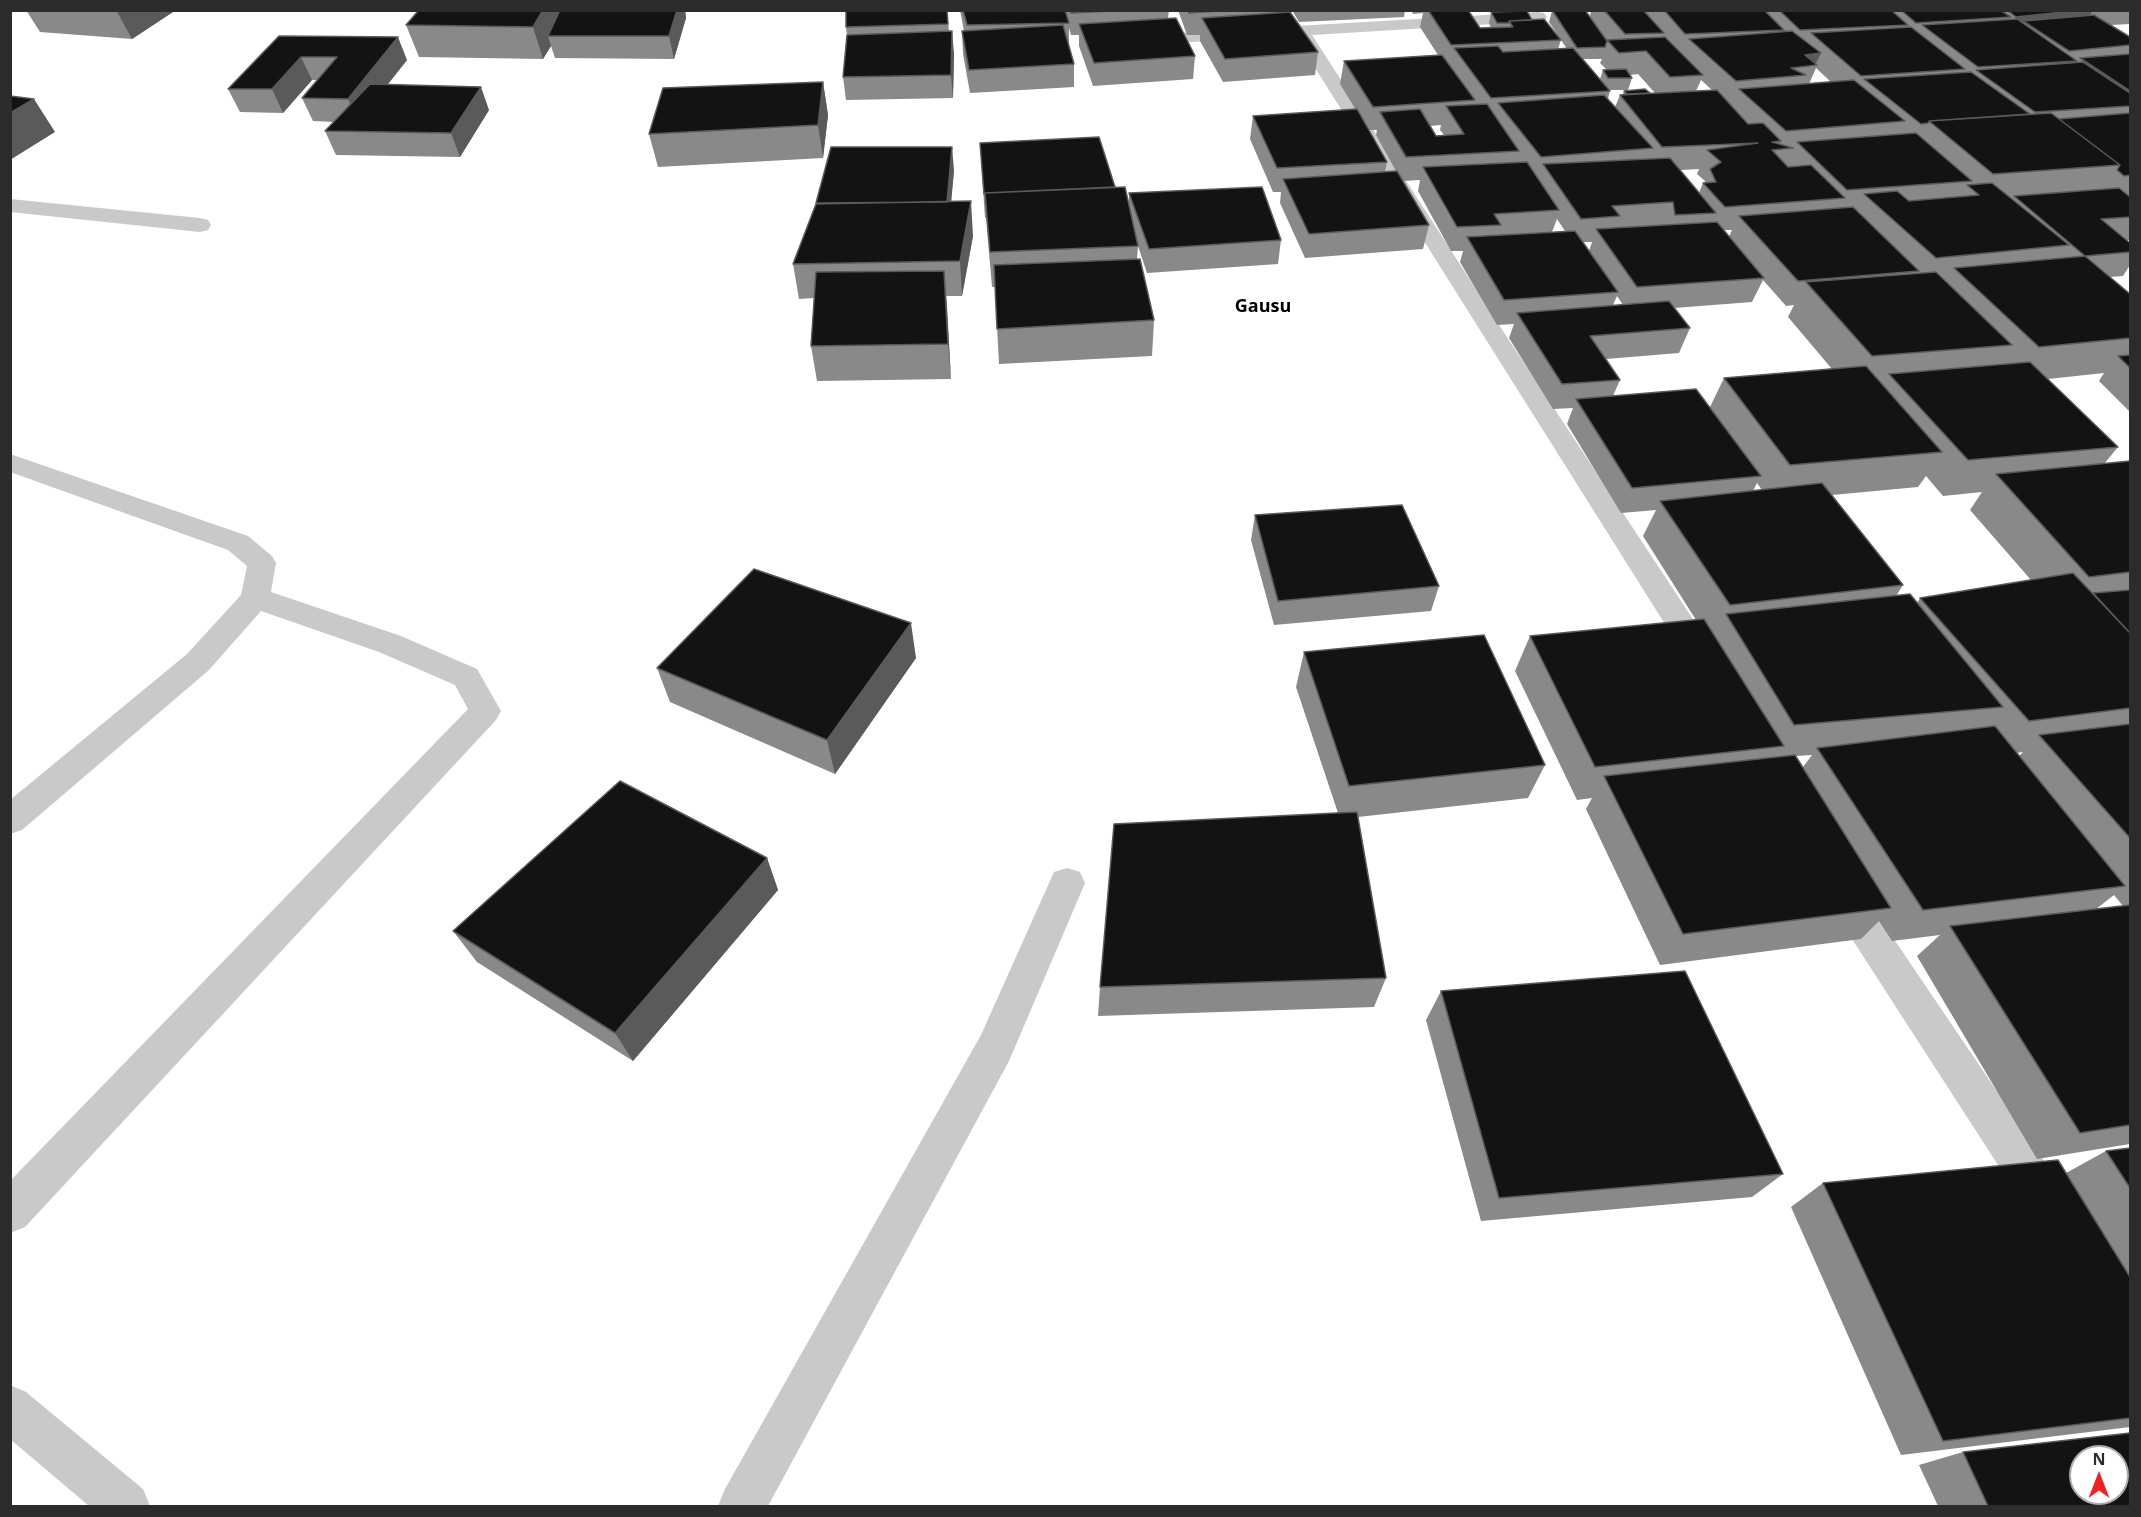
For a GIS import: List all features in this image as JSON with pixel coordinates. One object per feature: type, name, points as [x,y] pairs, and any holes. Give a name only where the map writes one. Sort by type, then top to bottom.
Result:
[{"type":"street","points":[[1126,40],[1538,17]]},
{"type":"street","points":[[1300,30],[1491,331],[1691,637],[1720,688]]},
{"type":"street","points":[[10,205],[200,225]]},
{"type":"street","points":[[10,462],[238,543],[262,563],[255,598],[198,662],[10,820]]},
{"type":"street","points":[[10,1212],[486,711],[466,677],[390,645],[255,598]]},
{"type":"street","points":[[1827,871],[2059,1220]]},
{"type":"street","points":[[742,1506],[995,1048],[1067,883]]},
{"type":"street","points":[[10,1408],[126,1506]]},
{"type":"building","points":[[419,10],[543,10],[533,27],[406,25]]},
{"type":"building","points":[[560,10],[677,10],[669,36],[548,36]]},
{"type":"building","points":[[846,10],[947,10],[948,24],[846,27]]},
{"type":"building","points":[[963,10],[1065,10],[1069,23],[967,25]]},
{"type":"building","points":[[1070,10],[1134,10],[1071,13]]},
{"type":"building","points":[[1188,10],[1234,10],[1189,13]]},
{"type":"building","points":[[1428,10],[1468,10],[1480,28],[1513,27],[1509,21],[1544,19],[1561,40],[1451,45]]},
{"type":"building","points":[[1552,10],[1585,10],[1607,41],[1605,47],[1577,48]]},
{"type":"building","points":[[1604,10],[1643,10],[1664,33],[1625,34]]},
{"type":"building","points":[[1664,10],[1764,10],[1784,30],[1685,34]]},
{"type":"building","points":[[1779,10],[1891,10],[1908,25],[1800,30]]},
{"type":"building","points":[[1901,10],[2000,10],[2011,17],[1916,23]]},
{"type":"building","points":[[2007,10],[2082,10],[2016,17]]},
{"type":"building","points":[[1527,11],[1532,20],[1509,21],[1509,23],[1497,23],[1491,12]]},
{"type":"building","points":[[1290,12],[1318,52],[1225,59],[1202,18]]},
{"type":"building","points":[[2094,15],[2130,37],[2130,45],[2069,51],[2023,21]]},
{"type":"building","points":[[1176,18],[1195,56],[1094,63],[1079,24]]},
{"type":"building","points":[[2017,19],[2077,61],[1978,67],[1922,25]]},
{"type":"building","points":[[1063,25],[1074,64],[969,70],[962,31]]},
{"type":"building","points":[[1911,27],[1965,69],[1861,76],[1811,33]]},
{"type":"building","points":[[952,31],[951,75],[843,77],[847,35]]},
{"type":"building","points":[[1792,31],[1821,53],[1805,55],[1817,65],[1791,68],[1806,75],[1736,81],[1689,39]]},
{"type":"building","points":[[279,36],[398,37],[348,99],[302,98],[337,57],[301,57],[272,89],[228,89]]},
{"type":"building","points":[[1665,37],[1703,75],[1670,77],[1646,51],[1619,53],[1607,40]]},
{"type":"building","points":[[1498,46],[1503,52],[1573,48],[1610,91],[1491,98],[1454,48]]},
{"type":"building","points":[[2130,54],[2130,91],[2080,58]]},
{"type":"building","points":[[1442,55],[1475,100],[1373,107],[1344,61]]},
{"type":"building","points":[[2083,62],[2130,93],[2130,106],[2035,112],[1976,70]]},
{"type":"building","points":[[1626,69],[1632,78],[1608,78],[1603,70]]},
{"type":"building","points":[[1971,72],[2030,114],[1929,121],[1921,124],[1864,79]]},
{"type":"building","points":[[1854,80],[1905,121],[1786,131],[1739,89]]},
{"type":"building","points":[[823,82],[818,125],[649,134],[663,88]]},
{"type":"building","points":[[370,84],[481,87],[451,133],[325,131]]},
{"type":"building","points":[[1645,89],[1650,93],[1627,94],[1624,91]]},
{"type":"building","points":[[1717,90],[1748,124],[1763,123],[1781,141],[1772,142],[1793,148],[1772,150],[1788,167],[1811,165],[1845,198],[1725,207],[1703,183],[1716,182],[1710,169],[1721,162],[1707,150],[1758,143],[1662,147],[1620,95]]},
{"type":"building","points":[[1604,95],[1653,148],[1541,157],[1498,103]]},
{"type":"building","points":[[10,96],[34,99],[10,113]]},
{"type":"building","points":[[1487,104],[1519,151],[1406,157],[1380,112],[1420,109],[1436,136],[1464,134],[1446,106]]},
{"type":"building","points":[[1357,109],[1387,162],[1277,168],[1253,116]]},
{"type":"building","points":[[2051,113],[2120,165],[1993,174],[1929,121]]},
{"type":"building","points":[[2130,113],[2130,175],[2124,176],[2117,170],[2120,165],[2059,119]]},
{"type":"building","points":[[1916,133],[1972,181],[1847,190],[1797,142]]},
{"type":"building","points":[[1099,137],[1115,187],[984,194],[980,143]]},
{"type":"building","points":[[831,147],[952,147],[947,202],[816,203]]},
{"type":"building","points":[[1670,158],[1716,213],[1675,215],[1673,202],[1612,206],[1620,216],[1581,219],[1543,164]]},
{"type":"building","points":[[1527,162],[1559,210],[1494,214],[1501,225],[1457,227],[1423,167]]},
{"type":"building","points":[[1397,171],[1429,225],[1309,234],[1283,179]]},
{"type":"building","points":[[1992,183],[2069,245],[1936,258],[1864,194],[1897,191],[1909,201],[1979,195],[1967,185]]},
{"type":"building","points":[[1125,187],[1138,246],[990,252],[985,193]]},
{"type":"building","points":[[1262,187],[1281,240],[1149,249],[1129,193]]},
{"type":"building","points":[[2119,188],[2130,197],[2130,217],[2101,219],[2130,243],[2130,252],[2085,256],[2014,196]]},
{"type":"building","points":[[971,201],[960,261],[793,264],[816,204]]},
{"type":"building","points":[[1853,207],[1919,271],[1798,281],[1739,216]]},
{"type":"building","points":[[1717,222],[1764,278],[1637,287],[1596,229]]},
{"type":"building","points":[[1575,231],[1618,292],[1504,300],[1467,237]]},
{"type":"building","points":[[2085,256],[2130,294],[2130,338],[2039,347],[1954,268]]},
{"type":"building","points":[[1140,259],[1154,320],[997,329],[994,265]]},
{"type":"building","points":[[944,271],[948,344],[811,346],[816,272]]},
{"type":"building","points":[[1936,272],[2012,345],[1872,356],[1806,282]]},
{"type":"building","points":[[1669,301],[1690,328],[1590,336],[1620,380],[1562,384],[1517,313]]},
{"type":"building","points":[[2130,355],[2130,368],[2118,356]]},
{"type":"building","points":[[2030,362],[2118,447],[1968,460],[1889,374]]},
{"type":"building","points":[[1866,366],[1942,452],[1790,465],[1724,378]]},
{"type":"building","points":[[1696,389],[1761,476],[1632,488],[1576,399]]},
{"type":"building","points":[[2130,461],[2130,572],[2089,577],[1996,474]]},
{"type":"building","points":[[1822,483],[1903,585],[1730,605],[1660,501]]},
{"type":"building","points":[[1402,505],[1439,586],[1278,601],[1255,515]]},
{"type":"building","points":[[754,569],[911,623],[827,740],[657,668]]},
{"type":"building","points":[[2073,573],[2130,633],[2130,708],[2029,721],[1920,598]]},
{"type":"building","points":[[2130,590],[2130,633],[2093,593]]},
{"type":"building","points":[[1910,594],[2003,707],[1794,725],[1726,614]]},
{"type":"building","points":[[1704,619],[1784,746],[1595,767],[1530,636]]},
{"type":"building","points":[[1484,635],[1545,765],[1349,786],[1304,652]]},
{"type":"building","points":[[2130,724],[2130,838],[2039,735]]},
{"type":"building","points":[[1995,726],[2125,886],[1923,910],[1817,748]]},
{"type":"building","points":[[1795,755],[1891,908],[1683,934],[1604,776]]},
{"type":"building","points":[[620,781],[767,858],[615,1033],[453,931]]},
{"type":"building","points":[[1357,812],[1386,978],[1100,987],[1114,824]]},
{"type":"building","points":[[2130,905],[2130,1125],[2080,1133],[1950,926]]},
{"type":"building","points":[[1685,971],[1783,1174],[1499,1198],[1441,991]]},
{"type":"building","points":[[2130,1148],[2130,1188],[2106,1151]]},
{"type":"building","points":[[2058,1160],[2130,1277],[2130,1418],[1943,1441],[1823,1183]]},
{"type":"building","points":[[2130,1433],[2130,1506],[1988,1506],[1963,1452]]},
{"type":"district","name":"Gausu","points":[[1263,307]]}]
